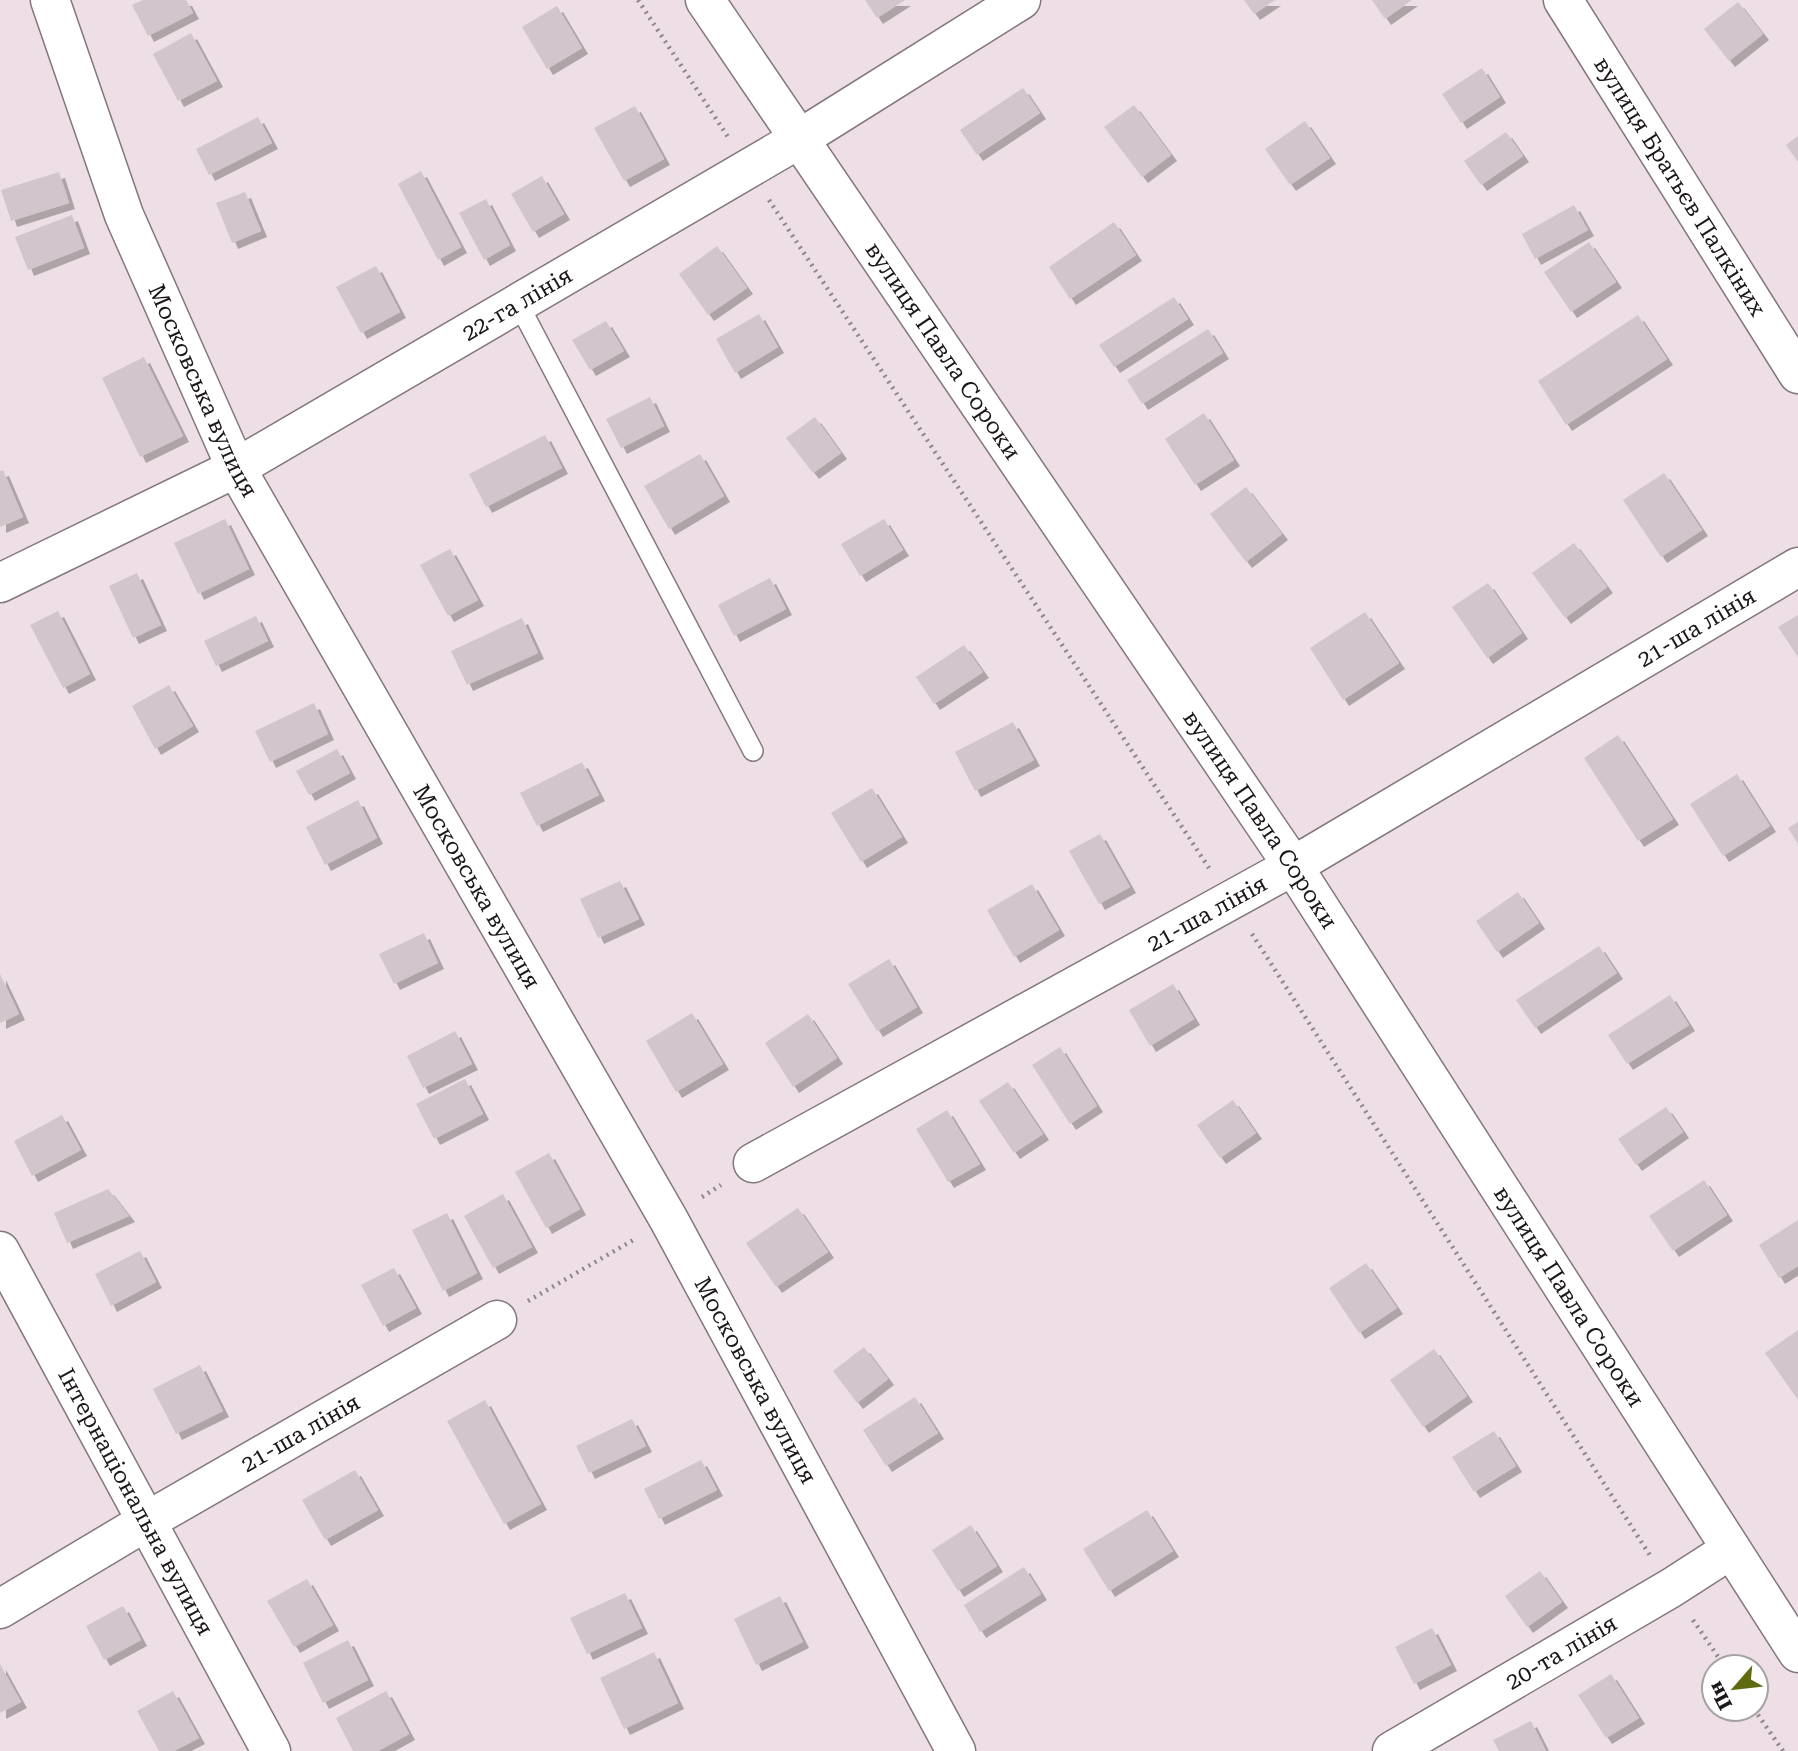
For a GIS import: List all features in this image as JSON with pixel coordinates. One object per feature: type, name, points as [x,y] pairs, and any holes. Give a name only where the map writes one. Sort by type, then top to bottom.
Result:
[{"type":"street","name":"Московська вулиця","points":[[50,0],[124,215],[236,468],[662,1207],[956,1751]]},
{"type":"street","name":"вулиця Павла Сороки","points":[[705,0],[1293,866],[1798,1653]]},
{"type":"street","name":"22-га лінія","points":[[0,583],[236,468],[799,139],[1021,0]]},
{"type":"street","name":"вулиця Братьєв Палкіних","points":[[1563,0],[1798,374]]},
{"type":"street","name":"21-ша лінія","points":[[752,1163],[1293,866],[1798,567]]},
{"type":"street","name":"Інтернаціональна вулиця","points":[[0,1251],[271,1751]]},
{"type":"street","name":"21-ша лінія","points":[[0,1609],[497,1320]]},
{"type":"street","name":"20-та лінія","points":[[1392,1751],[1671,1588],[1730,1550]]},
{"type":"lane","points":[[519,303],[753,751]]},
{"type":"path","points":[[638,0],[1231,901],[1671,1588],[1715,1653]]},
{"type":"path","points":[[497,1320],[601,1257]]},
{"type":"path","points":[[1764,1723],[1783,1751]]},
{"type":"building","points":[[143,0],[186,0],[193,13],[148,36],[132,5]]},
{"type":"building","points":[[865,0],[905,0],[877,18]]},
{"type":"building","points":[[1244,0],[1275,0],[1254,14]]},
{"type":"building","points":[[1372,0],[1412,0],[1385,19]]},
{"type":"building","points":[[1738,2],[1763,34],[1729,61],[1704,29]]},
{"type":"building","points":[[557,6],[582,48],[547,69],[522,27]]},
{"type":"building","points":[[191,33],[217,81],[178,101],[153,54]]},
{"type":"building","points":[[1482,68],[1500,97],[1461,123],[1442,94]]},
{"type":"building","points":[[1023,88],[1040,113],[977,155],[960,130]]},
{"type":"building","points":[[1134,105],[1171,155],[1142,177],[1104,127]]},
{"type":"building","points":[[635,106],[664,159],[624,181],[594,128]]},
{"type":"building","points":[[258,117],[272,143],[209,175],[196,149]]},
{"type":"building","points":[[1305,121],[1330,158],[1290,185],[1265,149]]},
{"type":"building","points":[[1506,132],[1523,156],[1481,185],[1464,161]]},
{"type":"building","points":[[1798,136],[1798,162],[1786,145]]},
{"type":"building","points":[[421,171],[461,247],[438,260],[398,184]]},
{"type":"building","points":[[59,172],[69,203],[11,221],[1,190]]},
{"type":"building","points":[[542,176],[564,214],[533,232],[511,194]]},
{"type":"building","points":[[245,192],[261,231],[232,243],[216,203]]},
{"type":"building","points":[[486,199],[510,245],[484,260],[459,213]]},
{"type":"building","points":[[1574,205],[1588,230],[1535,259],[1522,234]]},
{"type":"building","points":[[72,215],[84,248],[28,270],[15,237]]},
{"type":"building","points":[[1114,222],[1136,255],[1070,299],[1049,267]]},
{"type":"building","points":[[1589,242],[1616,282],[1571,312],[1544,272]]},
{"type":"building","points":[[717,246],[747,288],[708,315],[679,274]]},
{"type":"building","points":[[376,266],[400,312],[361,333],[336,287]]},
{"type":"building","points":[[1174,297],[1188,319],[1114,367],[1099,345]]},
{"type":"building","points":[[759,314],[778,347],[735,373],[716,339]]},
{"type":"building","points":[[1638,315],[1667,359],[1566,425],[1538,381]]},
{"type":"building","points":[[606,321],[624,351],[590,370],[572,340]]},
{"type":"building","points":[[1208,329],[1223,353],[1142,404],[1127,380]]},
{"type":"building","points":[[144,357],[183,436],[140,457],[102,378]]},
{"type":"building","points":[[650,397],[664,426],[621,448],[606,419]]},
{"type":"building","points":[[1204,413],[1234,460],[1195,485],[1165,439]]},
{"type":"building","points":[[815,417],[841,453],[813,473],[786,438]]},
{"type":"building","points":[[545,435],[562,468],[486,507],[469,474]]},
{"type":"building","points":[[700,454],[724,496],[669,529],[644,486]]},
{"type":"building","points":[[3,470],[23,517],[0,527],[0,471]]},
{"type":"building","points":[[1664,473],[1702,530],[1661,557],[1623,500]]},
{"type":"building","points":[[1246,487],[1282,534],[1246,562],[1210,514]]},
{"type":"building","points":[[225,519],[249,569],[198,594],[174,543]]},
{"type":"building","points":[[884,519],[903,550],[860,576],[841,544]]},
{"type":"building","points":[[1574,543],[1607,587],[1565,618],[1532,573]]},
{"type":"building","points":[[450,549],[478,600],[448,616],[420,565]]},
{"type":"building","points":[[137,573],[161,625],[133,638],[109,586]]},
{"type":"building","points":[[770,578],[786,609],[734,636],[718,605]]},
{"type":"building","points":[[1488,583],[1522,633],[1487,658],[1452,607]]},
{"type":"building","points":[[58,611],[90,674],[63,688],[30,625]]},
{"type":"building","points":[[1365,612],[1399,663],[1343,700],[1310,648]]},
{"type":"building","points":[[1798,615],[1798,657],[1778,627]]},
{"type":"building","points":[[256,616],[268,641],[216,666],[204,641]]},
{"type":"building","points":[[522,618],[538,653],[467,685],[451,651]]},
{"type":"building","points":[[964,645],[983,672],[934,704],[916,677]]},
{"type":"building","points":[[169,685],[193,726],[155,749],[132,706]]},
{"type":"building","points":[[314,703],[328,734],[270,762],[255,731]]},
{"type":"building","points":[[1013,722],[1034,760],[975,791],[955,752]]},
{"type":"building","points":[[1618,735],[1673,819],[1638,841],[1584,758]]},
{"type":"building","points":[[337,749],[350,773],[309,795],[296,771]]},
{"type":"building","points":[[582,762],[599,795],[537,826],[520,793]]},
{"type":"building","points":[[1737,774],[1770,826],[1723,856],[1690,804]]},
{"type":"building","points":[[872,788],[902,837],[861,862],[831,813]]},
{"type":"building","points":[[358,800],[377,838],[325,865],[306,827]]},
{"type":"building","points":[[1798,822],[1798,844],[1788,828]]},
{"type":"building","points":[[1100,834],[1130,887],[1099,904],[1069,851]]},
{"type":"building","points":[[620,881],[639,919],[598,938],[580,899]]},
{"type":"building","points":[[1032,884],[1059,930],[1014,957],[987,910]]},
{"type":"building","points":[[1518,892],[1539,923],[1497,952],[1476,921]]},
{"type":"building","points":[[424,933],[438,963],[394,984],[379,954]]},
{"type":"building","points":[[1599,946],[1617,973],[1535,1028],[1516,1000]]},
{"type":"building","points":[[889,959],[917,1007],[877,1031],[848,984]]},
{"type":"building","points":[[0,974],[19,1014],[0,1023]]},
{"type":"building","points":[[1173,984],[1194,1019],[1150,1046],[1129,1010]]},
{"type":"building","points":[[1670,995],[1689,1025],[1627,1064],[1608,1035]]},
{"type":"building","points":[[692,1013],[723,1064],[676,1092],[646,1041]]},
{"type":"building","points":[[808,1014],[837,1058],[793,1087],[765,1043]]},
{"type":"building","points":[[455,1031],[472,1064],[423,1088],[407,1056]]},
{"type":"building","points":[[1060,1047],[1097,1106],[1070,1124],[1032,1065]]},
{"type":"building","points":[[465,1079],[483,1114],[434,1139],[416,1104]]},
{"type":"building","points":[[1008,1082],[1043,1134],[1014,1153],[979,1101]]},
{"type":"building","points":[[1233,1100],[1256,1133],[1220,1158],[1197,1125]]},
{"type":"building","points":[[1666,1107],[1683,1132],[1636,1165],[1618,1139]]},
{"type":"building","points":[[947,1110],[980,1164],[948,1182],[916,1129]]},
{"type":"building","points":[[62,1115],[81,1150],[32,1176],[14,1141]]},
{"type":"building","points":[[549,1153],[580,1209],[546,1228],[515,1172]]},
{"type":"building","points":[[1704,1180],[1727,1215],[1673,1251],[1649,1216]]},
{"type":"building","points":[[108,1189],[129,1216],[67,1243],[54,1213]]},
{"type":"building","points":[[503,1194],[532,1247],[493,1268],[464,1216]]},
{"type":"building","points":[[798,1208],[828,1252],[776,1287],[746,1243]]},
{"type":"building","points":[[447,1213],[477,1273],[443,1291],[412,1230]]},
{"type":"building","points":[[1798,1220],[1798,1266],[1779,1278],[1759,1245]]},
{"type":"building","points":[[140,1251],[156,1282],[111,1306],[95,1274]]},
{"type":"building","points":[[1366,1263],[1397,1308],[1359,1333],[1329,1288]]},
{"type":"building","points":[[394,1268],[416,1308],[383,1326],[361,1285]]},
{"type":"building","points":[[1798,1330],[1798,1400],[1765,1353]]},
{"type":"building","points":[[864,1347],[888,1379],[857,1403],[833,1371]]},
{"type":"building","points":[[1434,1349],[1467,1396],[1423,1427],[1390,1380]]},
{"type":"building","points":[[200,1365],[223,1411],[176,1434],[153,1389]]},
{"type":"building","points":[[915,1397],[938,1433],[886,1466],[863,1430]]},
{"type":"building","points":[[485,1400],[541,1504],[504,1524],[447,1421]]},
{"type":"building","points":[[632,1419],[646,1446],[589,1473],[576,1446]]},
{"type":"building","points":[[1494,1431],[1516,1466],[1474,1492],[1452,1457]]},
{"type":"building","points":[[701,1460],[717,1490],[659,1519],[644,1489]]},
{"type":"building","points":[[355,1470],[378,1510],[325,1540],[302,1500]]},
{"type":"building","points":[[1147,1510],[1173,1551],[1109,1591],[1083,1549]]},
{"type":"building","points":[[971,1525],[997,1566],[958,1591],[932,1550]]},
{"type":"building","points":[[1024,1567],[1041,1594],[980,1632],[964,1605]]},
{"type":"building","points":[[1540,1571],[1562,1602],[1527,1627],[1505,1596]]},
{"type":"building","points":[[307,1579],[333,1625],[294,1647],[267,1601]]},
{"type":"building","points":[[625,1593],[642,1628],[587,1654],[570,1618]]},
{"type":"building","points":[[780,1596],[803,1642],[756,1665],[734,1619]]},
{"type":"building","points":[[123,1606],[141,1640],[104,1660],[86,1626]]},
{"type":"building","points":[[1432,1628],[1451,1665],[1414,1684],[1395,1647]]},
{"type":"building","points":[[348,1640],[368,1680],[323,1703],[303,1663]]},
{"type":"building","points":[[654,1652],[678,1703],[624,1729],[600,1678]]},
{"type":"building","points":[[0,1664],[21,1702],[0,1713]]},
{"type":"building","points":[[1611,1674],[1639,1718],[1606,1738],[1578,1695]]},
{"type":"building","points":[[173,1691],[199,1738],[174,1751],[159,1751],[137,1711]]},
{"type":"building","points":[[386,1691],[409,1734],[378,1751],[353,1751],[336,1718]]},
{"type":"building","points":[[1531,1721],[1546,1751],[1499,1751],[1493,1740]]}]
